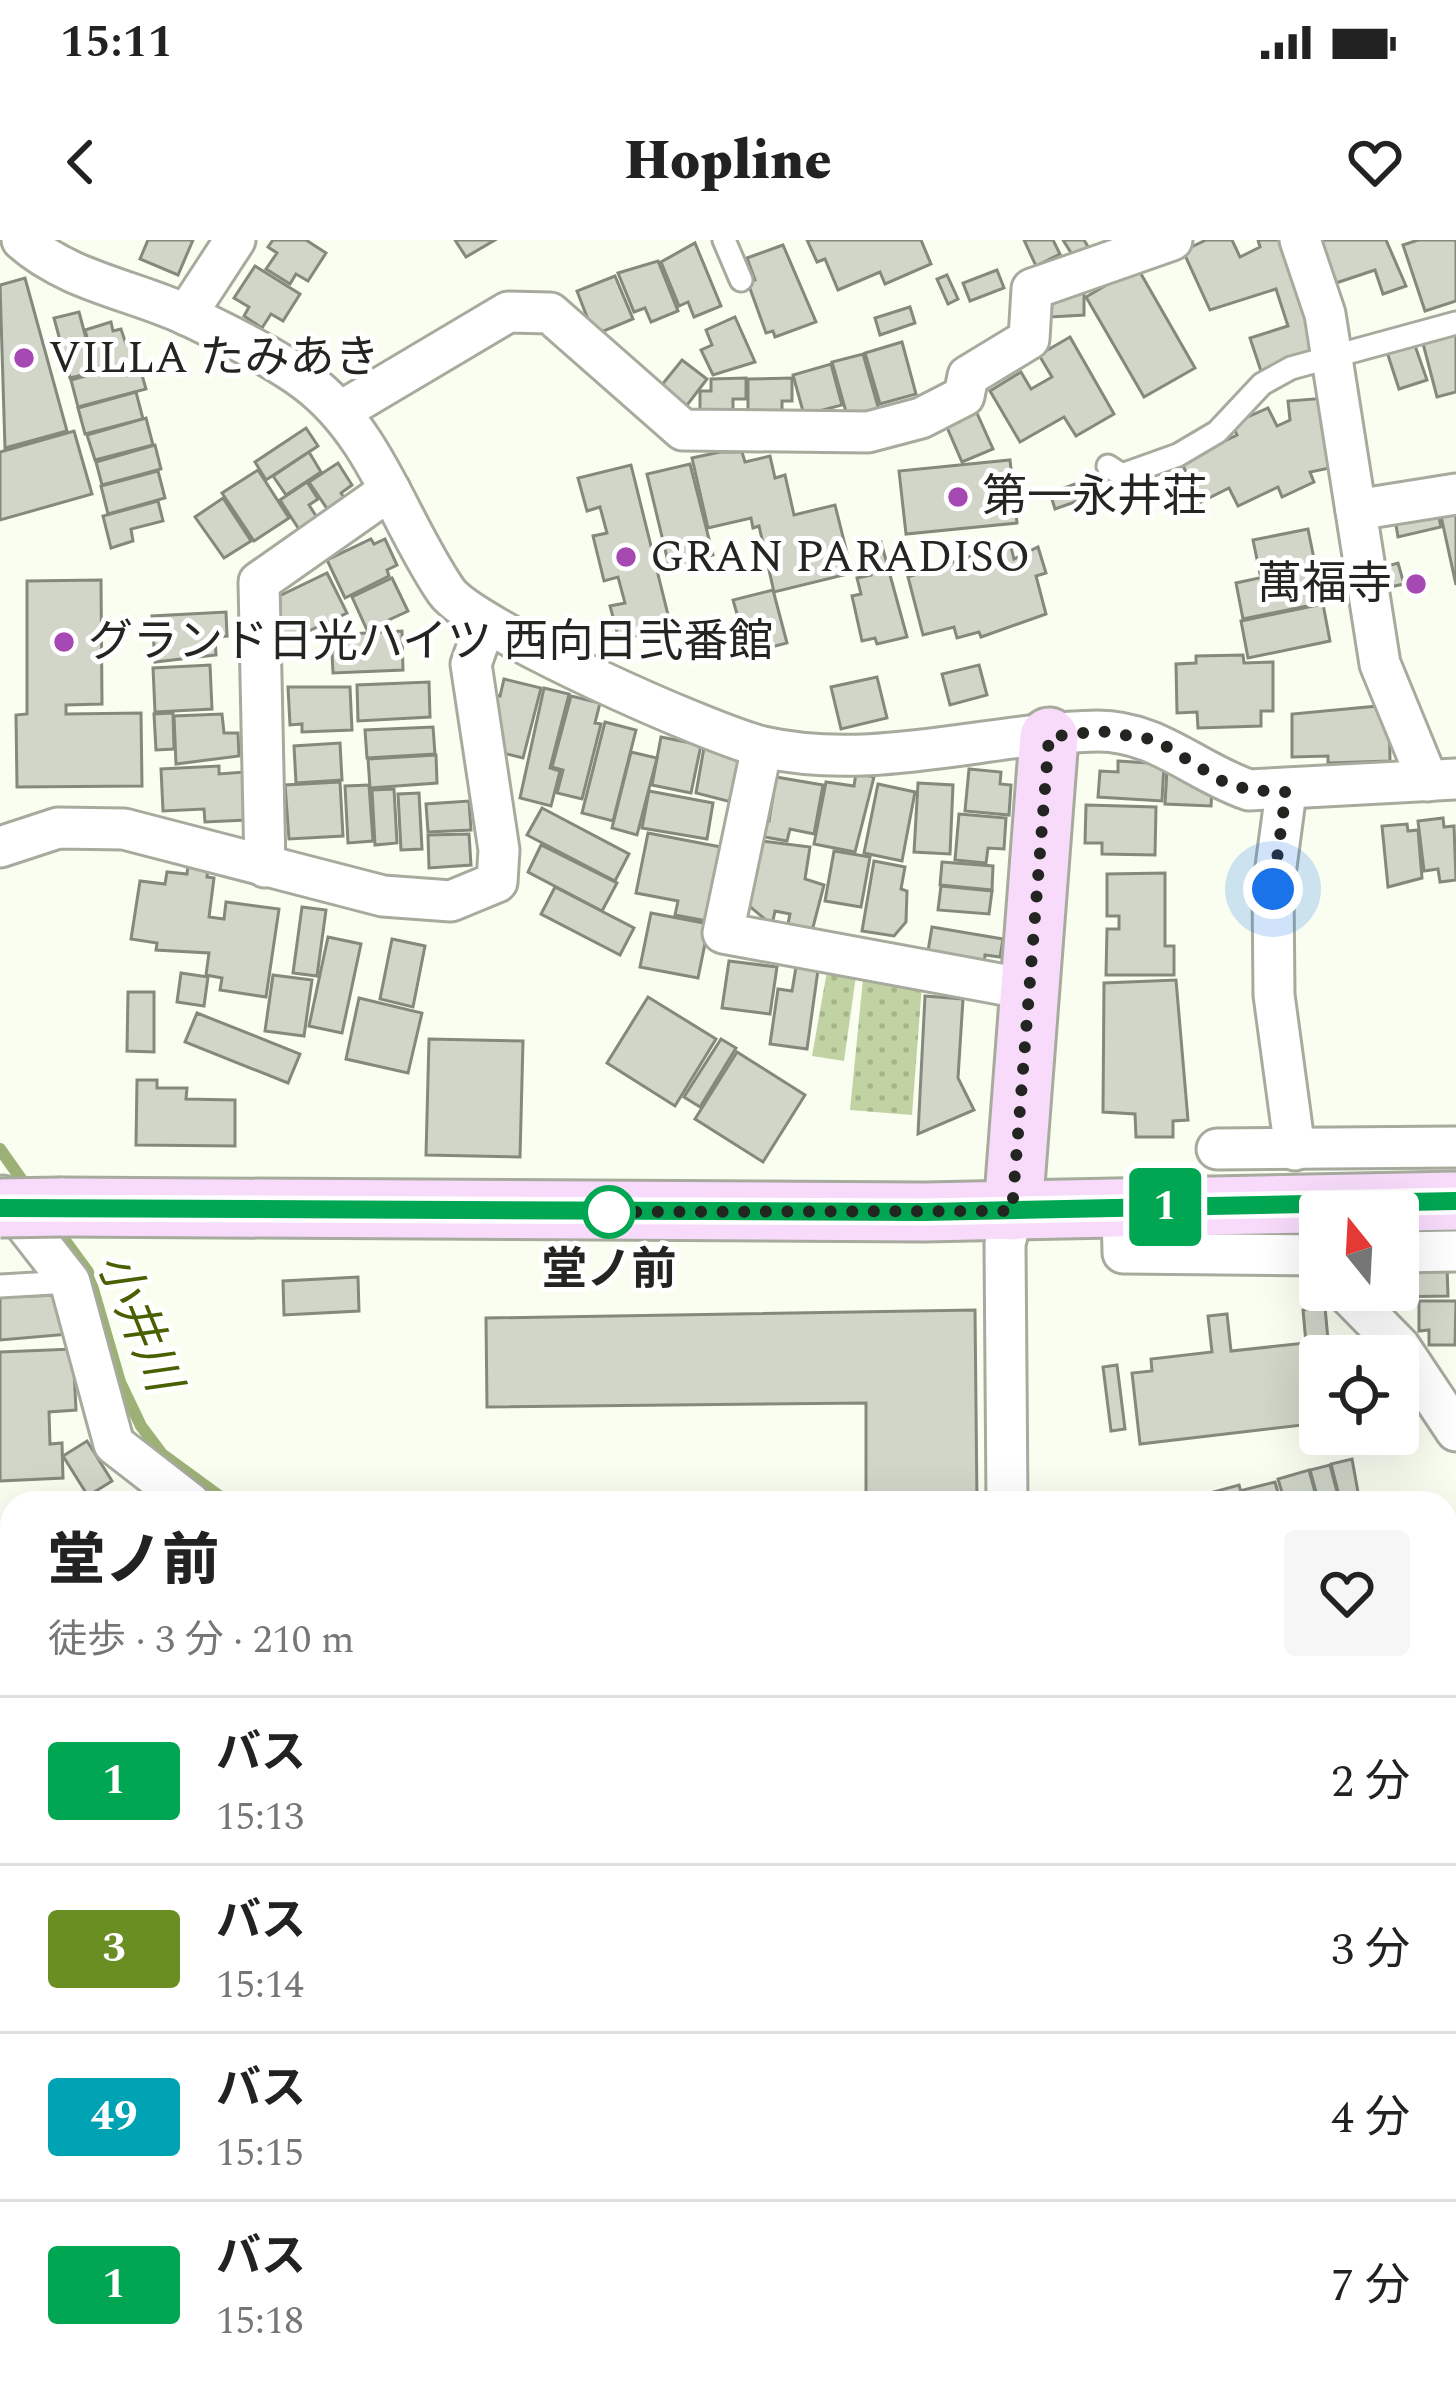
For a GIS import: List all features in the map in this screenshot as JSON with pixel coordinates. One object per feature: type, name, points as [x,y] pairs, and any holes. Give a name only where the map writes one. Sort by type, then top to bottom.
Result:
[{"type":"main road","points":[[1012,1211],[1049,737]]},
{"type":"main road","points":[[0,1208],[1012,1211],[1456,1202]]},
{"type":"street","points":[[22,240],[82,276],[186,315],[302,377],[344,410],[448,596],[486,622],[631,694],[762,747],[850,756],[1100,731],[1156,740],[1220,780],[1249,790],[1286,792],[1442,780],[1380,664],[1325,314],[1300,240]]},
{"type":"street","points":[[186,315],[235,240]]},
{"type":"street","points":[[344,410],[508,312],[550,313],[683,430],[868,432],[921,418],[964,396],[968,376],[1029,339],[1032,290],[1172,240]]},
{"type":"street","points":[[266,867],[259,582],[390,490]]},
{"type":"street","points":[[1356,510],[1456,494]]},
{"type":"street","points":[[0,847],[58,828],[124,829],[383,896],[451,901],[497,882],[499,850],[471,664],[486,622]]},
{"type":"street","points":[[762,747],[723,933],[1032,990]]},
{"type":"street","points":[[1286,792],[1273,889],[1274,994],[1295,1150]]},
{"type":"street","points":[[1217,1149],[1456,1147]]},
{"type":"street","points":[[0,1192],[70,1282],[115,1444],[169,1491]]},
{"type":"street","points":[[1122,1208],[1123,1253],[1299,1258]]},
{"type":"street","points":[[1007,1491],[1005,1244],[1012,1211]]},
{"type":"street","points":[[1419,1252],[1456,1251]]},
{"type":"street","points":[[1365,1311],[1400,1347],[1456,1430]]},
{"type":"lane","points":[[724,240],[741,280]]},
{"type":"lane","points":[[1108,466],[1122,476],[1178,454],[1217,432],[1262,384],[1291,368],[1456,323]]},
{"type":"lane","points":[[0,1286],[70,1282]]},
{"type":"green space","points":[[827,971],[856,976],[844,1061],[812,1056]]},
{"type":"green space","points":[[863,979],[922,985],[912,1115],[850,1110]]},
{"type":"building","points":[[148,240],[193,240],[178,275],[140,259]]},
{"type":"building","points":[[273,240],[306,240],[326,253],[308,281],[296,274],[290,284],[266,269],[277,253],[268,247]]},
{"type":"building","points":[[455,240],[495,240],[466,257]]},
{"type":"building","points":[[807,240],[921,240],[931,264],[885,284],[880,272],[838,290],[825,259],[817,262]]},
{"type":"building","points":[[1024,240],[1053,240],[1060,254],[1036,266]]},
{"type":"building","points":[[1063,240],[1084,240],[1090,250],[1075,259]]},
{"type":"building","points":[[1206,240],[1232,240],[1240,257],[1260,247],[1258,240],[1290,240],[1325,349],[1261,371],[1250,338],[1288,326],[1276,289],[1210,310],[1183,251]]},
{"type":"building","points":[[1312,240],[1386,240],[1406,286],[1383,294],[1375,270],[1327,286]]},
{"type":"building","points":[[1456,240],[1456,301],[1425,311],[1403,245]]},
{"type":"building","points":[[695,243],[721,306],[694,317],[688,302],[679,306],[661,262]]},
{"type":"building","points":[[783,245],[816,322],[775,337],[773,331],[766,333],[748,283],[755,280],[747,258]]},
{"type":"building","points":[[658,261],[678,311],[651,322],[645,308],[634,312],[618,273]]},
{"type":"building","points":[[255,266],[300,294],[283,321],[271,314],[262,328],[244,316],[249,307],[234,298]]},
{"type":"building","points":[[1137,267],[1195,368],[1144,397],[1086,297]]},
{"type":"building","points":[[997,270],[1004,288],[970,301],[963,283]]},
{"type":"building","points":[[947,275],[958,299],[948,304],[937,279]]},
{"type":"building","points":[[615,276],[633,319],[594,335],[577,291]]},
{"type":"building","name":"VILLA たみあき","points":[[25,278],[67,431],[5,448],[0,285]]},
{"type":"building","points":[[1084,292],[1084,315],[1051,317],[1050,294]]},
{"type":"building","points":[[910,307],[915,323],[880,335],[875,318]]},
{"type":"building","points":[[79,312],[95,372],[70,378],[54,318]]},
{"type":"building","points":[[735,317],[755,362],[713,375],[701,350],[712,345],[706,330]]},
{"type":"building","points":[[111,322],[113,331],[121,329],[126,344],[133,342],[139,360],[96,371],[85,330]]},
{"type":"building","points":[[1456,327],[1456,392],[1437,397],[1421,336]]},
{"type":"building","points":[[1070,337],[1114,414],[1076,436],[1064,417],[1020,442],[990,391],[1021,372],[1031,389],[1052,377],[1039,355]]},
{"type":"building","points":[[1412,337],[1427,380],[1399,389],[1385,346]]},
{"type":"building","points":[[902,342],[916,394],[880,404],[865,353]]},
{"type":"building","points":[[863,354],[879,410],[848,419],[832,362]]},
{"type":"building","points":[[682,360],[707,379],[678,417],[652,397]]},
{"type":"building","points":[[138,361],[146,389],[78,407],[71,380]]},
{"type":"building","points":[[831,364],[842,405],[804,415],[793,375]]},
{"type":"building","points":[[746,378],[746,399],[733,399],[733,424],[700,424],[700,391],[711,391],[711,379]]},
{"type":"building","points":[[792,378],[792,401],[782,401],[782,424],[748,424],[748,379]]},
{"type":"building","points":[[136,392],[143,419],[85,434],[78,408]]},
{"type":"building","points":[[1326,398],[1334,467],[1310,472],[1314,482],[1282,497],[1278,487],[1238,506],[1229,488],[1201,502],[1181,462],[1237,435],[1232,424],[1268,408],[1277,426],[1290,420],[1288,401]]},
{"type":"building","points":[[976,411],[993,449],[962,462],[946,425]]},
{"type":"building","points":[[146,418],[153,445],[95,460],[87,435]]},
{"type":"building","points":[[306,428],[318,446],[266,480],[255,462]]},
{"type":"building","points":[[74,431],[92,494],[0,520],[0,452]]},
{"type":"building","points":[[155,445],[161,469],[102,485],[96,462]]},
{"type":"building","points":[[309,452],[321,472],[286,495],[273,476]]},
{"type":"building","points":[[742,452],[745,462],[770,456],[775,478],[785,475],[794,515],[835,505],[852,573],[774,592],[759,526],[753,528],[751,518],[708,528],[692,458]]},
{"type":"building","name":"第一永井荘","points":[[1010,460],[1017,523],[906,534],[899,471]]},
{"type":"building","points":[[338,463],[352,485],[341,493],[347,502],[330,513],[309,482]]},
{"type":"building","points":[[690,464],[713,555],[669,566],[647,474]]},
{"type":"building","name":"GRAN PARADISO","points":[[631,465],[671,627],[619,640],[610,606],[625,603],[618,577],[604,581],[593,536],[607,533],[600,507],[587,511],[578,478]]},
{"type":"building","points":[[258,470],[289,518],[254,541],[222,493]]},
{"type":"building","points":[[158,471],[165,498],[108,514],[101,486]]},
{"type":"building","points":[[1101,475],[1106,491],[1055,509],[1050,493]]},
{"type":"building","points":[[307,482],[318,499],[309,505],[320,522],[302,534],[280,500]]},
{"type":"building","points":[[223,498],[251,541],[224,558],[195,517]]},
{"type":"building","points":[[158,501],[163,521],[131,529],[133,541],[111,548],[103,516]]},
{"type":"building","points":[[1436,505],[1441,527],[1398,537],[1394,514]]},
{"type":"building","points":[[1456,513],[1456,585],[1441,516]]},
{"type":"building","points":[[1308,529],[1315,564],[1260,574],[1253,540]]},
{"type":"building","points":[[371,539],[374,544],[385,539],[397,565],[387,570],[389,576],[345,598],[327,560]]},
{"type":"building","points":[[881,542],[907,637],[877,644],[875,638],[862,641],[852,596],[861,594],[857,578],[871,575],[864,546]]},
{"type":"building","points":[[1010,543],[1014,559],[1038,547],[1046,573],[1036,576],[1046,614],[981,637],[979,632],[957,638],[954,627],[923,635],[908,577]]},
{"type":"building","points":[[1398,563],[1404,584],[1385,588],[1380,568]]},
{"type":"building","points":[[1320,565],[1327,602],[1243,619],[1236,583]]},
{"type":"building","points":[[327,573],[347,613],[283,643],[268,612],[273,599]]},
{"type":"building","points":[[392,578],[408,611],[367,630],[352,597]]},
{"type":"building","name":"グランド日光ハイツ 西向日弐番館","points":[[101,580],[102,704],[66,705],[66,714],[141,713],[142,786],[17,787],[16,715],[27,714],[27,581]]},
{"type":"building","points":[[773,590],[787,643],[748,653],[733,600]]},
{"type":"building","points":[[1323,604],[1330,641],[1248,658],[1241,621]]},
{"type":"building","points":[[226,612],[227,636],[215,637],[216,655],[155,662],[152,616]]},
{"type":"building","points":[[402,631],[403,670],[333,673],[331,635]]},
{"type":"building","points":[[1243,655],[1244,663],[1273,662],[1273,711],[1261,711],[1261,726],[1198,728],[1197,712],[1177,713],[1176,664],[1196,663],[1196,656]]},
{"type":"building","points":[[210,665],[212,709],[155,712],[153,668]]},
{"type":"building","points":[[979,665],[987,695],[950,705],[942,674]]},
{"type":"building","points":[[877,677],[887,718],[841,729],[831,687]]},
{"type":"building","points":[[504,679],[541,688],[523,758],[495,751],[493,695],[500,696]]},
{"type":"building","points":[[429,682],[430,717],[358,721],[357,685]]},
{"type":"building","points":[[288,687],[350,687],[352,730],[302,732],[302,724],[290,725]]},
{"type":"building","points":[[544,688],[569,694],[550,768],[560,771],[551,806],[520,798]]},
{"type":"building","points":[[571,696],[600,703],[595,723],[601,724],[582,799],[557,793],[563,770],[552,767]]},
{"type":"building","points":[[1389,705],[1390,761],[1328,763],[1328,756],[1292,757],[1292,714]]},
{"type":"building","points":[[173,713],[174,749],[156,750],[154,714]]},
{"type":"building","points":[[222,714],[224,733],[238,733],[239,756],[176,764],[174,716]]},
{"type":"building","points":[[605,722],[636,730],[613,821],[582,813]]},
{"type":"building","points":[[433,727],[435,754],[367,758],[365,730]]},
{"type":"building","points":[[661,737],[701,745],[691,793],[652,785]]},
{"type":"building","points":[[705,742],[743,758],[735,803],[696,793]]},
{"type":"building","points":[[340,743],[342,780],[296,783],[294,746]]},
{"type":"building","points":[[631,752],[657,758],[637,835],[612,828]]},
{"type":"building","points":[[436,755],[437,783],[370,788],[368,759]]},
{"type":"building","points":[[1118,761],[1164,764],[1162,801],[1098,797],[1100,771],[1118,772]]},
{"type":"building","points":[[219,766],[219,774],[244,772],[246,820],[205,822],[204,809],[163,811],[161,769]]},
{"type":"building","points":[[969,769],[1001,772],[1000,784],[1011,785],[1009,815],[965,811]]},
{"type":"building","points":[[1167,769],[1212,788],[1211,806],[1165,804]]},
{"type":"building","points":[[856,773],[874,777],[855,852],[814,844],[826,782],[854,786]]},
{"type":"building","points":[[776,777],[823,785],[814,834],[790,829],[787,841],[759,836],[762,820],[769,821]]},
{"type":"building","points":[[340,782],[343,836],[289,839],[285,785]]},
{"type":"building","points":[[918,783],[953,785],[950,854],[914,852]]},
{"type":"building","points":[[878,784],[915,792],[902,861],[864,853]]},
{"type":"building","points":[[369,785],[373,841],[348,843],[345,786]]},
{"type":"building","points":[[394,789],[397,843],[375,845],[372,790]]},
{"type":"building","points":[[649,791],[713,803],[707,839],[642,828]]},
{"type":"building","points":[[419,793],[422,849],[401,850],[398,794]]},
{"type":"building","points":[[469,801],[471,830],[428,832],[426,804]]},
{"type":"building","points":[[1086,805],[1156,807],[1155,855],[1102,854],[1102,843],[1085,843]]},
{"type":"building","points":[[542,808],[629,854],[615,881],[527,835]]},
{"type":"building","points":[[959,814],[1006,818],[1004,849],[988,848],[986,863],[955,860]]},
{"type":"building","points":[[1443,818],[1444,827],[1454,826],[1456,880],[1440,882],[1438,869],[1424,871],[1418,821]]},
{"type":"building","points":[[1407,824],[1408,831],[1418,830],[1422,878],[1388,887],[1382,826]]},
{"type":"building","points":[[648,833],[726,848],[712,922],[675,915],[678,901],[636,893]]},
{"type":"building","points":[[469,834],[471,865],[429,868],[428,835]]},
{"type":"building","points":[[762,841],[810,847],[805,879],[824,885],[812,931],[787,928],[790,914],[775,911],[772,925],[748,905]]},
{"type":"building","points":[[541,845],[617,883],[602,911],[528,872]]},
{"type":"building","points":[[834,851],[870,857],[861,907],[825,901]]},
{"type":"building","points":[[189,857],[209,860],[207,877],[214,878],[209,917],[224,919],[226,902],[279,909],[266,997],[220,990],[222,978],[206,975],[209,953],[156,950],[157,943],[131,939],[140,881],[165,884],[167,872],[187,874]]},
{"type":"building","points":[[874,861],[905,867],[901,889],[907,891],[906,922],[894,936],[862,931]]},
{"type":"building","points":[[942,862],[993,866],[992,890],[940,885]]},
{"type":"building","points":[[1165,873],[1165,946],[1174,946],[1174,975],[1106,975],[1107,929],[1119,929],[1119,916],[1107,916],[1107,874]]},
{"type":"building","points":[[941,886],[992,891],[989,914],[938,910]]},
{"type":"building","points":[[555,887],[634,928],[620,955],[541,914]]},
{"type":"building","points":[[302,907],[326,910],[317,976],[293,973]]},
{"type":"building","points":[[651,913],[709,924],[698,978],[640,967]]},
{"type":"building","points":[[932,927],[1003,939],[1000,957],[985,955],[984,967],[927,957]]},
{"type":"building","points":[[328,937],[361,944],[342,1033],[309,1026]]},
{"type":"building","points":[[392,939],[425,946],[413,1007],[380,999]]},
{"type":"building","points":[[729,961],[777,967],[770,1014],[722,1008]]},
{"type":"building","points":[[796,967],[818,970],[807,1049],[770,1044],[778,989],[792,991]]},
{"type":"building","points":[[181,973],[208,977],[204,1006],[177,1002]]},
{"type":"building","points":[[273,975],[312,980],[304,1036],[265,1031]]},
{"type":"building","points":[[1176,980],[1188,1120],[1173,1121],[1173,1137],[1136,1137],[1135,1114],[1103,1112],[1104,983]]},
{"type":"building","points":[[128,992],[154,992],[154,1052],[127,1051]]},
{"type":"building","points":[[925,996],[963,999],[958,1078],[974,1110],[918,1134]]},
{"type":"building","points":[[648,997],[716,1039],[675,1106],[607,1063]]},
{"type":"building","points":[[359,998],[422,1013],[408,1073],[346,1059]]},
{"type":"building","points":[[197,1013],[300,1054],[288,1083],[185,1042]]},
{"type":"building","points":[[429,1039],[523,1041],[520,1157],[426,1155]]},
{"type":"building","points":[[721,1039],[736,1048],[700,1107],[684,1097]]},
{"type":"building","points":[[737,1052],[805,1095],[763,1162],[695,1119]]},
{"type":"building","points":[[137,1080],[157,1080],[157,1088],[187,1088],[186,1099],[235,1100],[235,1146],[136,1145]]},
{"type":"building","points":[[1447,1266],[1448,1296],[1419,1296],[1419,1267]]},
{"type":"building","points":[[358,1277],[359,1311],[284,1315],[283,1281]]},
{"type":"building","points":[[61,1295],[70,1334],[0,1340],[0,1297]]},
{"type":"building","points":[[1419,1301],[1456,1301],[1455,1345],[1429,1345],[1429,1330],[1419,1331]]},
{"type":"building","points":[[975,1310],[977,1491],[866,1491],[866,1403],[487,1407],[486,1318]]},
{"type":"building","points":[[1303,1311],[1325,1311],[1328,1335],[1305,1335]]},
{"type":"building","points":[[1227,1314],[1231,1351],[1299,1344],[1299,1425],[1140,1444],[1132,1373],[1152,1371],[1151,1359],[1212,1352],[1208,1316]]},
{"type":"building","points":[[73,1349],[76,1410],[49,1412],[50,1444],[62,1443],[63,1478],[0,1481],[0,1352]]},
{"type":"building","points":[[1117,1365],[1125,1429],[1111,1431],[1103,1367]]},
{"type":"building","points":[[87,1441],[112,1481],[96,1491],[85,1491],[63,1456]]},
{"type":"building","points":[[1352,1459],[1358,1491],[1338,1491],[1331,1464]]},
{"type":"building","points":[[1330,1465],[1337,1491],[1316,1491],[1310,1470]]},
{"type":"building","points":[[1309,1470],[1315,1491],[1282,1491],[1278,1479]]},
{"type":"building","points":[[1275,1482],[1278,1491],[1243,1491]]},
{"type":"waterway","name":"小井川","points":[[0,1149],[31,1193]]},
{"type":"waterway","name":"小井川","points":[[53,1224],[88,1272],[120,1382],[141,1426],[162,1454],[213,1491]]},
{"type":"bus line","name":"1","points":[[0,1208],[925,1212],[1456,1201]]},
{"type":"place","name":"VILLA たみあき","points":[[24,358]]},
{"type":"place","name":"第一永井荘","points":[[958,497]]},
{"type":"place","name":"GRAN PARADISO","points":[[626,557]]},
{"type":"place","name":"萬福寺","points":[[1416,584]]},
{"type":"place","name":"グランド日光ハイツ 西向日弐番館","points":[[64,642]]},
{"type":"place","name":"堂ノ前","points":[[609,1212]]},
{"type":"route","points":[[609,1212],[601,1212],[1012,1211],[1049,737],[1100,731],[1156,740],[1220,780],[1249,790],[1286,792],[1273,889]]}]
